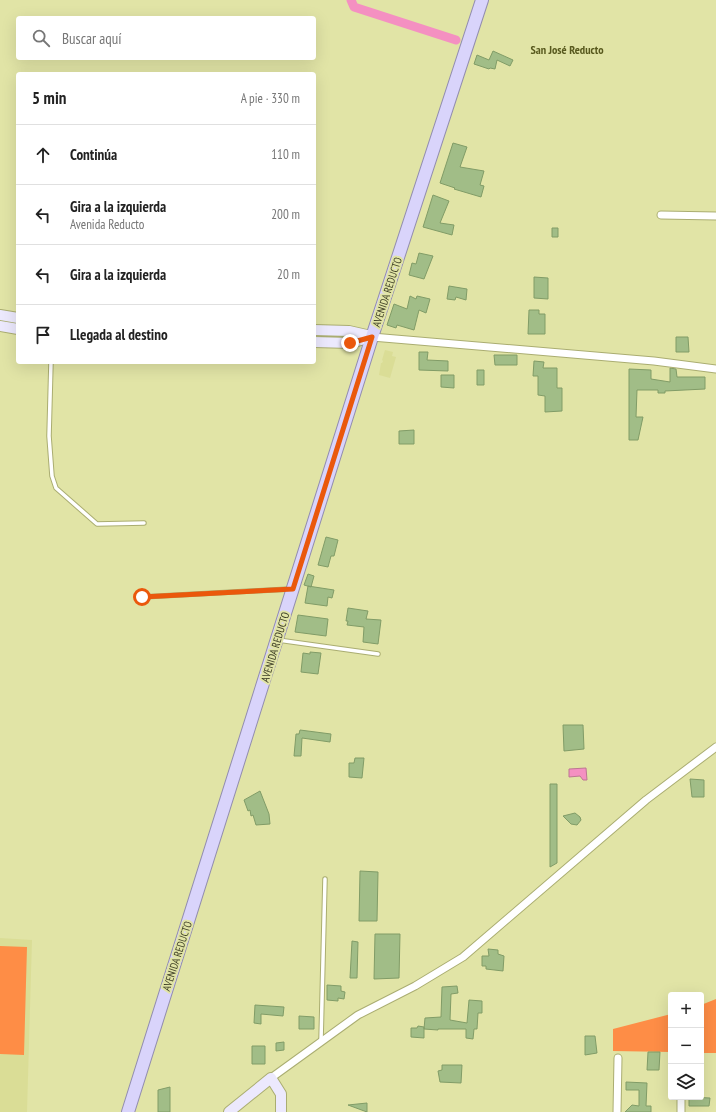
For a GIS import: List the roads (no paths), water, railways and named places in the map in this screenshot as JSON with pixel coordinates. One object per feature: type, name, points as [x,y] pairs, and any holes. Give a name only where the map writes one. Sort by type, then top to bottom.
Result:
[{"type":"main road","name":"AVENIDA REDUCTO","points":[[128,1112],[372,337],[482,0]]},
{"type":"street","points":[[661,215],[716,216]]},
{"type":"street","points":[[0,315],[16,318]]},
{"type":"street","points":[[0,326],[16,329]]},
{"type":"street","points":[[316,330],[349,331],[372,337],[654,361],[716,369]]},
{"type":"street","points":[[316,342],[350,343],[372,337]]},
{"type":"street","points":[[229,1112],[271,1078],[358,1016],[415,986],[462,957],[646,800],[716,748]]},
{"type":"street","points":[[617,1112],[618,1058]]},
{"type":"street","points":[[271,1078],[281,1094],[281,1112]]},
{"type":"street","points":[[681,1112],[682,1100]]},
{"type":"lane","points":[[51,364],[49,436],[52,476],[56,488],[97,524],[144,523]]},
{"type":"lane","points":[[142,597],[293,589]]},
{"type":"lane","points":[[277,640],[378,654]]},
{"type":"lane","points":[[321,1042],[325,879]]},
{"type":"waterway","points":[[351,0],[354,7],[456,40]]},
{"type":"district","name":"San José Reducto","points":[[567,50]]}]
